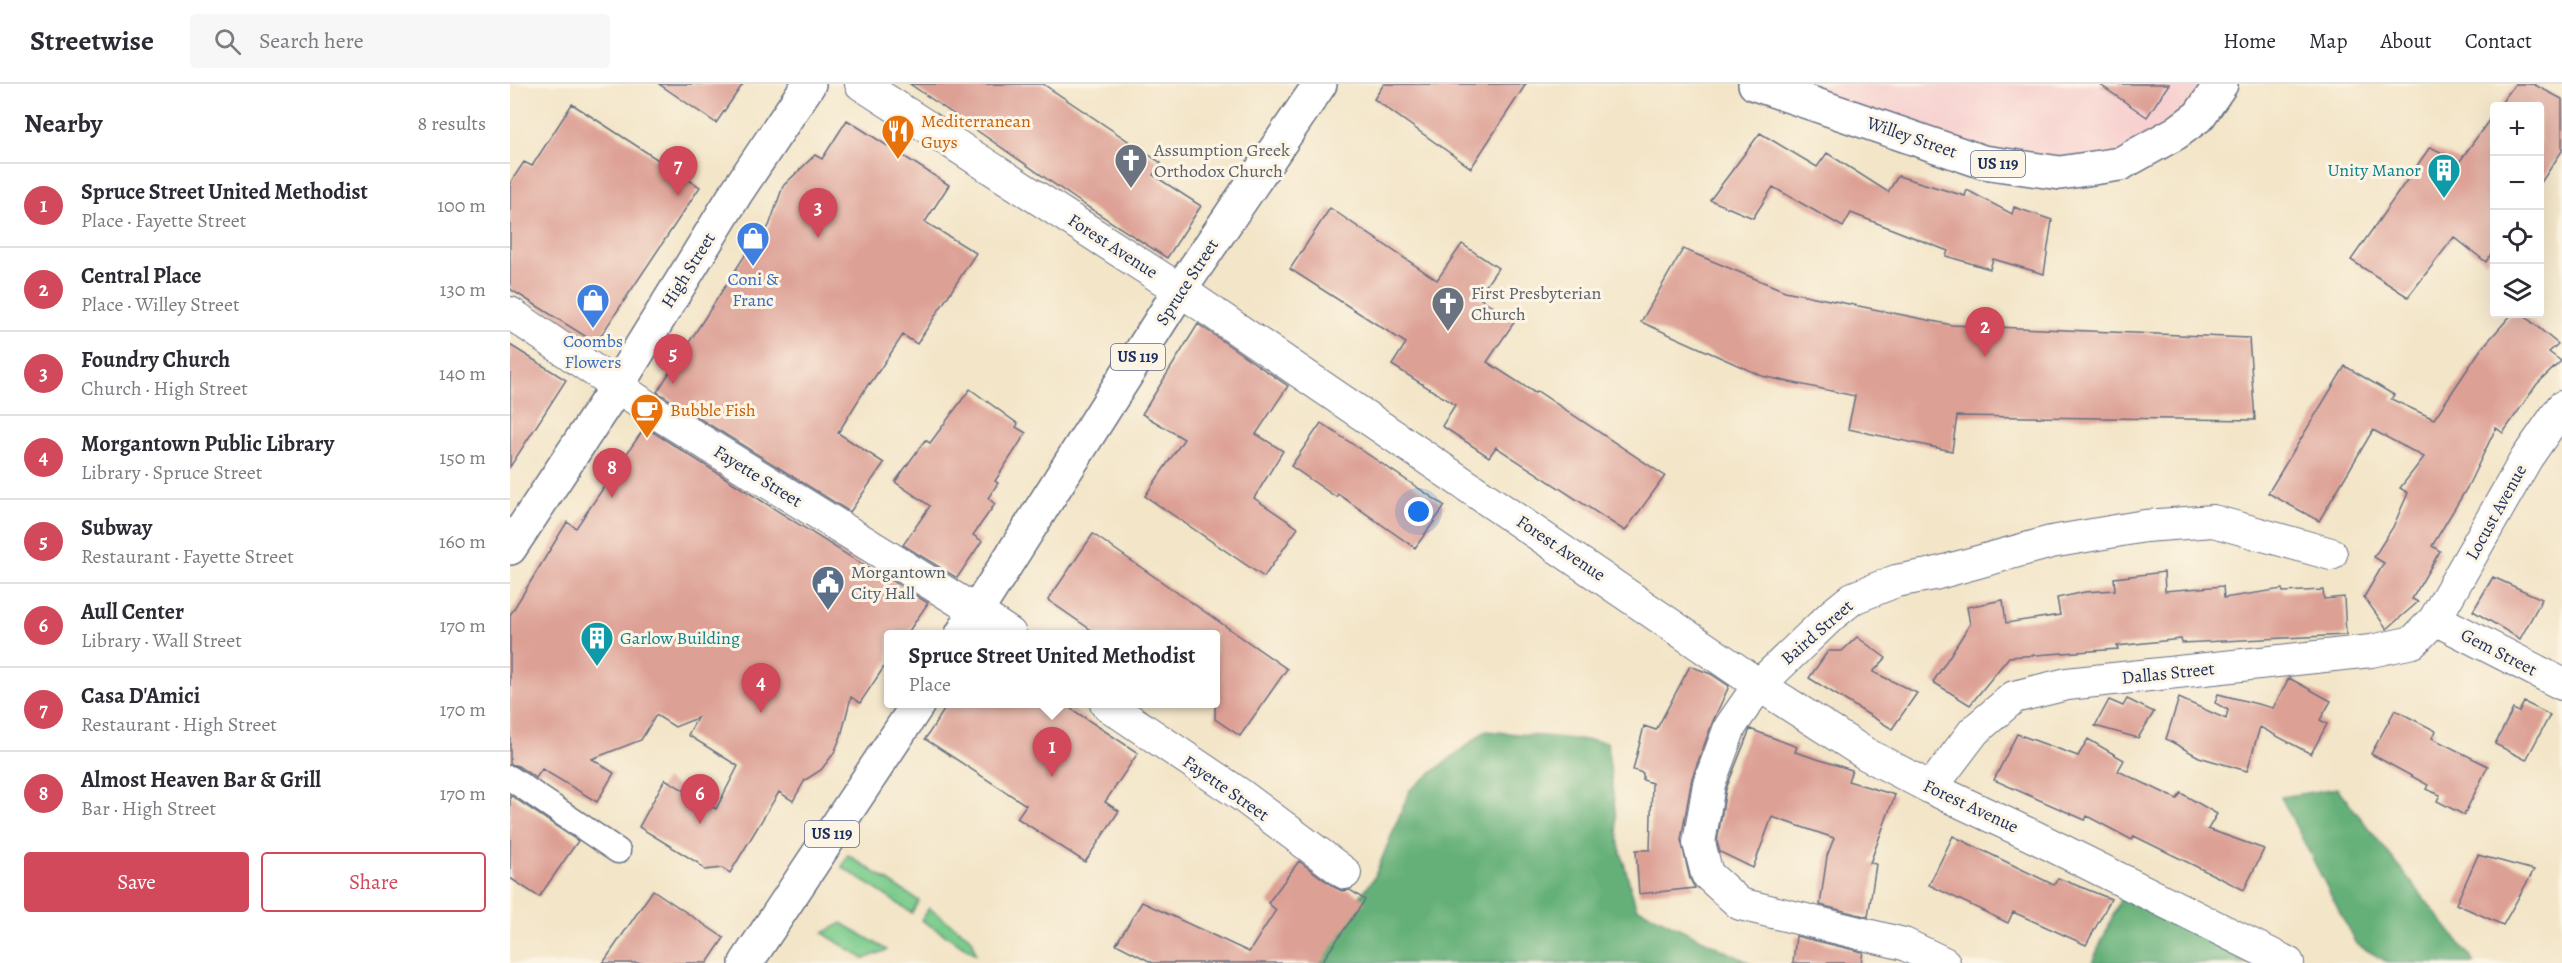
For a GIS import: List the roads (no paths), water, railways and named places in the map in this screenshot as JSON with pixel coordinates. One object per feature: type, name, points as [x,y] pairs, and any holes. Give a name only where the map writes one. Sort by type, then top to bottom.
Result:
[{"type":"main road","name":"High Street","points":[[510,548],[617,386],[736,194],[808,84]]},
{"type":"main road","name":"Spruce Street","points":[[970,623],[1180,290],[1320,84]]},
{"type":"main road","name":"Willey Street","points":[[1755,84],[1983,162],[2060,173],[2120,164],[2130,159],[2176,133],[2199,116],[2221,84]]},
{"type":"main road","name":"US 119","points":[[746,963],[915,708]]},
{"type":"street","name":"Forest Avenue","points":[[861,84],[1180,290],[1759,685],[1866,754],[2288,963]]},
{"type":"street","name":"Fayette Street","points":[[510,313],[970,623],[995,630]]},
{"type":"street","name":"Locust Avenue","points":[[2435,619],[2526,459],[2562,407]]},
{"type":"street","name":"Baird Street","points":[[1944,963],[1904,944],[1740,904],[1707,874],[1699,843],[1709,784],[1730,727],[1759,685],[1853,598],[1896,581],[1934,574],[2051,542],[2145,526],[2212,521],[2331,554]]},
{"type":"street","name":"Gem Street","points":[[2435,619],[2562,684]]},
{"type":"street","name":"Dallas Street","points":[[1931,788],[1974,732],[2014,698],[2067,684],[2370,651],[2413,642],[2435,619]]},
{"type":"street","name":"Fayette Street","points":[[1112,708],[1240,795],[1345,873]]},
{"type":"street","points":[[510,778],[618,851]]},
{"type":"place","name":"Mediterranean Guys","points":[[898,160]]},
{"type":"place","name":"Assumption Greek Orthodox Church","points":[[1131,189]]},
{"type":"place","name":"Casa D'Amici","points":[[678,196]]},
{"type":"place","name":"Unity Manor","points":[[2444,199]]},
{"type":"place","name":"Foundry Church","points":[[818,238]]},
{"type":"place","name":"Coni & Franc","points":[[753,267]]},
{"type":"place","name":"Coombs Flowers","points":[[593,329]]},
{"type":"place","name":"First Presbyterian Church","points":[[1448,332]]},
{"type":"place","name":"Central Place","points":[[1985,357]]},
{"type":"place","name":"Subway","points":[[673,384]]},
{"type":"place","name":"Bubble Fish","points":[[647,439]]},
{"type":"place","name":"Almost Heaven Bar & Grill","points":[[612,498]]},
{"type":"place","name":"Morgantown City Hall","points":[[828,611]]},
{"type":"place","name":"Garlow Building","points":[[597,667]]},
{"type":"place","name":"Morgantown Public Library","points":[[761,713]]},
{"type":"place","name":"Spruce Street United Methodist","points":[[1052,777]]},
{"type":"place","name":"Aull Center","points":[[700,824]]}]
